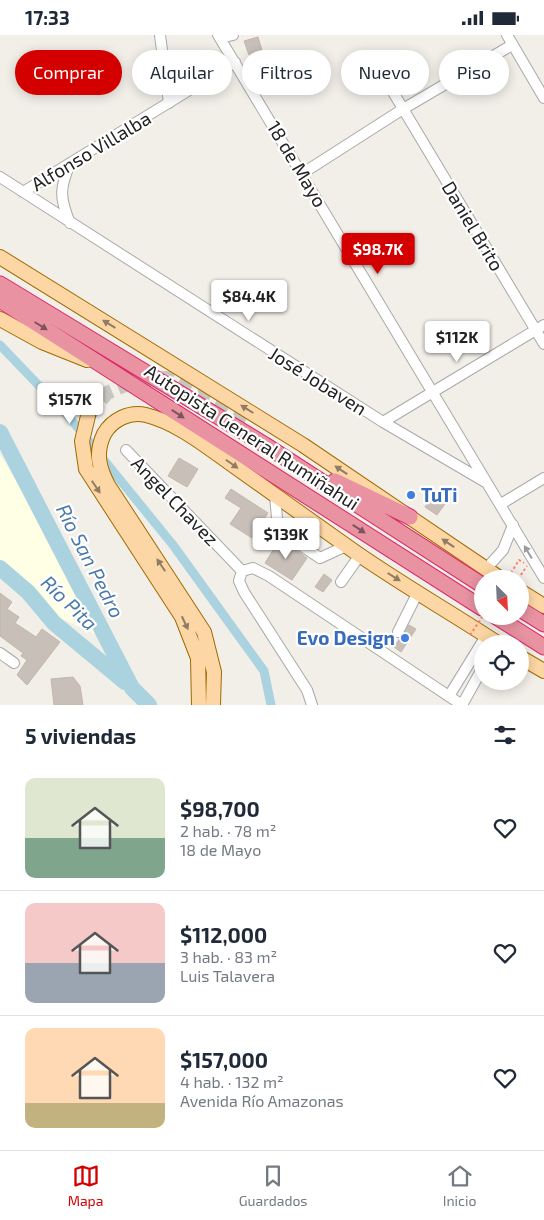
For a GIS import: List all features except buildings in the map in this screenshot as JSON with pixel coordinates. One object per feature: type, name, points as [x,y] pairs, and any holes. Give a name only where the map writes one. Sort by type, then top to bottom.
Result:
[{"type":"highway","name":"Autopista General Rumiñahui","points":[[0,284],[265,445],[474,580]]},
{"type":"highway","name":"Autopista General Rumiñahui","points":[[0,300],[474,603]]},
{"type":"highway","points":[[265,445],[410,517]]},
{"type":"highway","points":[[529,615],[544,624]]},
{"type":"highway","points":[[509,625],[544,647]]},
{"type":"main road","points":[[0,257],[298,442],[489,570]]},
{"type":"main road","points":[[0,319],[49,345],[104,366]]},
{"type":"main road","points":[[213,705],[214,673],[204,632],[108,485],[100,469],[98,457],[101,441],[106,431],[118,420],[134,414],[146,415],[192,436],[346,546],[484,635]]},
{"type":"main road","points":[[88,416],[82,441],[83,459],[90,478],[182,617],[198,658],[199,705]]},
{"type":"main road","points":[[529,597],[544,606]]},
{"type":"main road","points":[[529,662],[544,671]]},
{"type":"street","points":[[160,35],[169,103]]},
{"type":"street","points":[[219,36],[232,35]]},
{"type":"street","points":[[507,35],[544,98]]},
{"type":"street","name":"18 de Mayo","points":[[219,36],[501,503],[544,578]]},
{"type":"street","points":[[303,173],[403,109],[512,45]]},
{"type":"street","name":"Alfonso Villalba","points":[[22,192],[235,62]]},
{"type":"street","name":"Daniel Brito","points":[[394,95],[540,327],[544,344]]},
{"type":"street","points":[[70,163],[60,191],[62,205],[70,223]]},
{"type":"street","name":"José Jobaven","points":[[0,177],[382,422],[488,484]]},
{"type":"street","points":[[382,422],[540,327]]},
{"type":"street","name":"Angel Chavez","points":[[126,450],[242,571]]},
{"type":"street","points":[[501,503],[544,478]]},
{"type":"street","points":[[275,495],[278,530],[320,558],[346,546]]},
{"type":"street","points":[[486,569],[503,550],[512,525]]},
{"type":"street","points":[[341,582],[360,555]]},
{"type":"street","points":[[312,705],[307,690],[244,592],[239,581],[242,571],[253,568],[263,572],[462,705],[474,683]]},
{"type":"street","points":[[398,632],[418,592]]},
{"type":"street","points":[[0,653],[14,663]]},
{"type":"street","points":[[449,696],[474,655]]},
{"type":"path","points":[[511,570],[519,560],[527,565],[524,570]]},
{"type":"path","points":[[470,635],[477,625]]},
{"type":"shaded area","points":[[0,454],[104,630],[103,638],[56,616],[29,584],[0,561]]},
{"type":"waterway","points":[[0,345],[69,417],[173,545],[264,671],[271,705]]},
{"type":"waterway","name":"Río San Pedro","points":[[0,432],[132,688],[149,705]]},
{"type":"waterway","name":"Río Pita","points":[[0,568],[28,592],[54,623],[125,682]]},
{"type":"tunnel","points":[[88,416],[107,393],[136,380],[167,378],[250,418]]},
{"type":"place","name":"TuTi","points":[[411,495]]},
{"type":"place","name":"Evo Design","points":[[405,638]]}]
